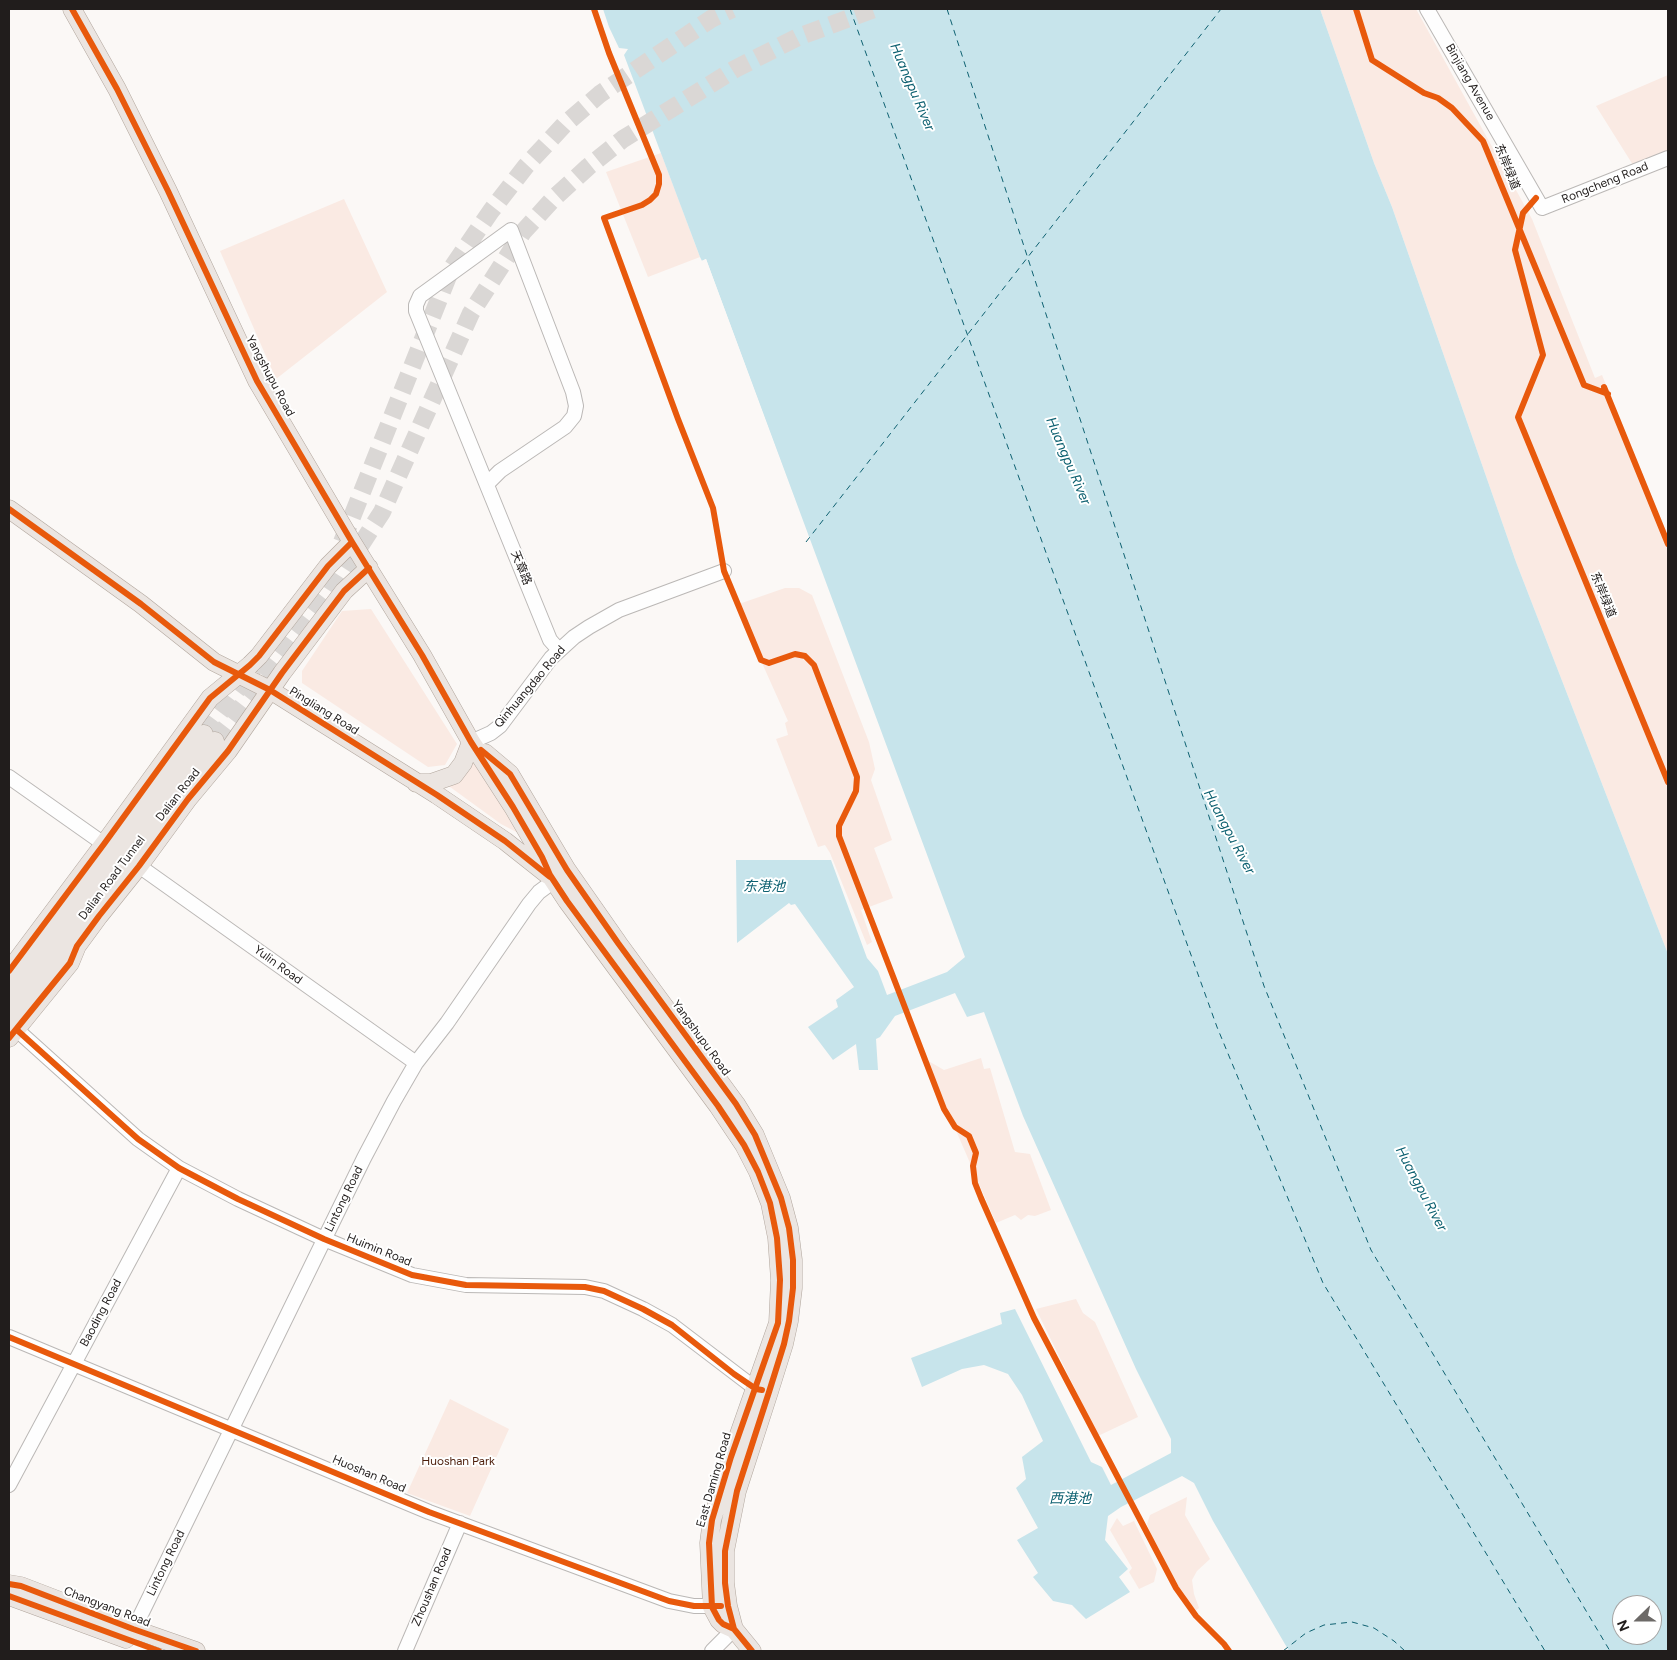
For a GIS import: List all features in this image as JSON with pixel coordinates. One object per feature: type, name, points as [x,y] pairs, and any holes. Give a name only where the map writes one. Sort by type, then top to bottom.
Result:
[{"type":"main road","name":"Yangshupu Road","points":[[72,9],[116,89],[168,191],[257,381],[471,742],[510,774],[561,875],[570,905],[718,1106],[744,1145],[758,1172],[772,1212],[777,1238],[780,1280],[778,1323],[762,1390]]},
{"type":"main road","name":"Pingliang Road","points":[[9,509],[141,604],[214,662],[270,690],[561,875]]},
{"type":"main road","points":[[9,971],[210,698],[259,656],[328,566],[352,542]]},
{"type":"main road","name":"Dalian Road","points":[[12,1028],[70,963],[83,939],[140,866],[188,799],[228,751],[270,690],[344,591],[369,568]]},
{"type":"main road","name":"Dalian Road Tunnel","points":[[9,990],[210,737],[12,1028]]},
{"type":"main road","points":[[416,783],[431,783],[454,775],[463,763],[471,742]]},
{"type":"main road","name":"East Daming Road","points":[[752,1651],[734,1629],[720,1606],[726,1583],[725,1551],[737,1492],[762,1390]]},
{"type":"main road","name":"Changyang Road","points":[[9,1584],[21,1586],[131,1635],[159,1651]]},
{"type":"main road","name":"Changyang Road","points":[[9,1596],[131,1635],[196,1651]]},
{"type":"street","name":"Binjiang Avenue","points":[[1428,9],[1542,208]]},
{"type":"street","name":"Rongcheng Road","points":[[1542,208],[1668,158]]},
{"type":"street","name":"天章路","points":[[487,484],[500,470],[565,427],[573,419],[576,406],[573,392],[511,230],[420,296],[416,305],[416,311],[550,640],[559,650]]},
{"type":"street","name":"Qinhuangdao Road","points":[[471,742],[491,733],[500,726],[559,650],[589,627],[619,610],[724,571]]},
{"type":"street","points":[[9,777],[104,844]]},
{"type":"street","name":"Yulin Road","points":[[140,866],[416,1063]]},
{"type":"street","name":"Lintong Road","points":[[131,1635],[372,1141],[416,1063],[529,904],[539,892],[561,875]]},
{"type":"street","name":"Huimin Road","points":[[12,1028],[138,1139],[179,1168],[238,1199],[324,1239],[412,1276],[474,1286],[585,1287],[604,1291],[643,1309],[672,1326],[762,1390]]},
{"type":"street","name":"Baoding Road","points":[[9,1485],[179,1168]]},
{"type":"street","name":"Huoshan Road","points":[[9,1337],[429,1512],[669,1601],[694,1606],[720,1606]]},
{"type":"street","name":"Zhoushan Road","points":[[405,1651],[460,1523]]},
{"type":"street","points":[[712,1651],[734,1629]]},
{"type":"green space","points":[[1320,9],[1416,9],[1532,219],[1595,378],[1602,375],[1668,538],[1668,954],[1516,562],[1392,207],[1374,163]]},
{"type":"green space","points":[[1668,75],[1668,151],[1633,165],[1596,106]]},
{"type":"green space","points":[[661,153],[700,257],[648,277],[606,172]]},
{"type":"green space","points":[[344,199],[387,292],[276,379],[220,251]]},
{"type":"green space","points":[[785,588],[799,588],[812,595],[869,742],[875,769],[871,780],[892,840],[874,848],[893,898],[861,910],[872,942],[867,945],[830,853],[825,845],[818,847],[776,739],[788,735],[785,723],[788,721],[736,605]]},
{"type":"green space","points":[[371,609],[457,744],[445,765],[428,767],[302,683],[302,671],[342,611]]},
{"type":"green space","points":[[473,760],[522,835],[501,824],[446,784]]},
{"type":"green space","points":[[981,1058],[984,1069],[990,1068],[1015,1152],[1030,1154],[1051,1210],[1035,1216],[1028,1215],[1021,1220],[1015,1215],[996,1223],[925,1059],[944,1070]]},
{"type":"green space","points":[[1076,1299],[1083,1313],[1095,1322],[1138,1417],[1098,1436],[1036,1309]]},
{"type":"green space","name":"Huoshan Park","points":[[450,1399],[509,1429],[470,1516],[407,1493]]},
{"type":"green space","points":[[1187,1497],[1185,1515],[1210,1559],[1197,1571],[1192,1580],[1199,1608],[1194,1612],[1177,1588],[1154,1543],[1147,1524],[1150,1515]]},
{"type":"green space","points":[[1117,1518],[1123,1526],[1134,1521],[1157,1569],[1154,1582],[1139,1589],[1129,1572],[1132,1568],[1110,1530]]},
{"type":"water","points":[[603,9],[1320,9],[1374,163],[1392,207],[1516,562],[1668,954],[1668,1651],[1289,1651],[1213,1521],[1194,1483],[1182,1476],[1121,1507],[1108,1516],[1105,1540],[1128,1569],[1119,1577],[1130,1592],[1086,1619],[1072,1605],[1053,1601],[1033,1577],[1038,1573],[1017,1540],[1038,1528],[1016,1488],[1026,1479],[1022,1457],[1043,1441],[1022,1395],[1008,1374],[984,1365],[962,1369],[922,1387],[911,1358],[1002,1324],[1000,1313],[1015,1309],[1091,1462],[1102,1467],[1111,1485],[1171,1453],[1171,1439],[1136,1369],[1023,1116],[984,1012],[967,1017],[955,993],[895,1016],[880,1037],[876,1039],[878,1070],[859,1070],[856,1044],[833,1060],[808,1027],[838,1007],[836,1000],[854,987],[795,904],[791,905],[789,903],[737,943],[736,860],[831,860],[867,958],[878,971],[887,995],[947,972],[965,957],[706,259],[702,261],[700,257],[624,55],[628,49],[619,48]]},
{"type":"pier","points":[[706,259],[797,506],[795,507],[704,262],[699,262]]},
{"type":"ferry route","points":[[850,9],[1217,1027],[1323,1283],[1545,1651]]},
{"type":"ferry route","points":[[947,9],[1264,986],[1371,1250],[1610,1651]]},
{"type":"ferry route","points":[[806,542],[1221,9]]},
{"type":"ferry route","points":[[1283,1651],[1306,1633],[1324,1625],[1352,1622],[1374,1628],[1405,1651]]},
{"type":"tunnel","points":[[342,542],[451,269],[491,211],[526,166],[564,125],[600,94],[711,19],[732,9]]},
{"type":"tunnel","points":[[215,741],[327,597],[382,512],[471,313],[523,232],[554,198],[623,139],[735,69],[798,37],[874,9]]},
{"type":"tunnel","points":[[204,734],[254,667]]},
{"type":"cycle path","points":[[72,9],[117,89],[168,191],[257,381],[352,542],[422,655],[471,742],[513,807],[542,857],[550,875],[567,901],[718,1106],[744,1145],[758,1172],[770,1203],[777,1238],[780,1280],[778,1323],[731,1457],[712,1520],[709,1543],[712,1607],[719,1620],[734,1629]]},
{"type":"cycle path","points":[[594,9],[609,53],[659,175],[656,194],[650,200],[642,205],[604,218],[713,508],[724,571],[761,660],[769,663],[795,654],[805,656],[814,665],[857,777],[856,791],[839,826],[839,836],[944,1109],[955,1127],[969,1136],[976,1153],[973,1166],[975,1183],[981,1198],[1034,1318],[1176,1588],[1196,1616],[1229,1651]]},
{"type":"cycle path","name":"东岸绿道","points":[[1356,9],[1372,60],[1424,93],[1438,98],[1452,108],[1483,141],[1584,385],[1608,394]]},
{"type":"cycle path","name":"东岸绿道","points":[[1536,198],[1523,213],[1515,250],[1543,355],[1518,417],[1668,782]]},
{"type":"cycle path","points":[[1604,387],[1668,544]]},
{"type":"cycle path","points":[[9,509],[141,604],[214,662],[270,690],[437,795],[505,841],[550,877]]},
{"type":"cycle path","points":[[9,971],[210,698],[259,656],[328,566],[352,542]]},
{"type":"cycle path","points":[[9,1038],[70,963],[77,946],[99,916],[139,866],[188,799],[228,751],[282,673],[344,591],[369,568]]},
{"type":"cycle path","points":[[481,750],[510,774],[567,870],[736,1104],[755,1135],[781,1198],[789,1228],[793,1260],[793,1288],[789,1321],[784,1344],[737,1491],[725,1551],[725,1583],[734,1629],[752,1651]]},
{"type":"cycle path","points":[[17,1030],[138,1139],[179,1168],[238,1199],[324,1239],[412,1275],[466,1285],[585,1287],[604,1291],[672,1325],[734,1374],[756,1389],[762,1390]]},
{"type":"cycle path","points":[[9,1337],[429,1512],[669,1601],[694,1606],[721,1606]]},
{"type":"cycle path","points":[[9,1584],[21,1586],[196,1651]]},
{"type":"cycle path","points":[[9,1596],[159,1651]]},
{"type":"water label","name":"Huangpu River","points":[[912,87]]},
{"type":"water label","name":"Huangpu River","points":[[1068,461]]},
{"type":"water label","name":"Huangpu River","points":[[1229,832]]},
{"type":"water label","name":"东港池","points":[[764,887]]},
{"type":"water label","name":"Huangpu River","points":[[1421,1189]]},
{"type":"water label","name":"西港池","points":[[1070,1499]]}]
